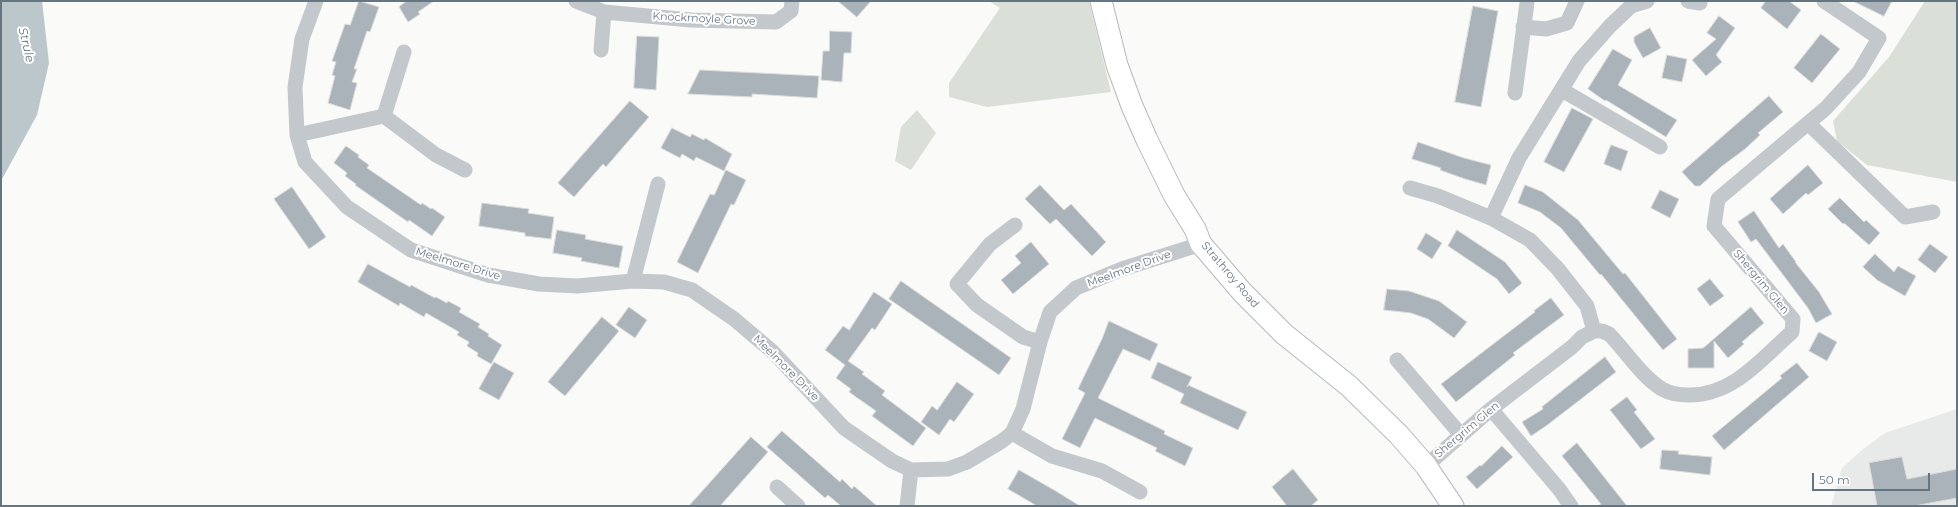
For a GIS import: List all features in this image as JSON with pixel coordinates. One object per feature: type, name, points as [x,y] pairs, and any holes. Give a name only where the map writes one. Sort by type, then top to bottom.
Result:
[{"type":"street","name":"Meelmore Drive","points":[[316,1],[302,39],[295,87],[297,135],[305,162],[347,207],[411,250],[488,275],[539,284],[578,286],[633,281],[664,282],[692,290],[734,319],[773,352],[844,428],[892,461],[911,470],[948,469],[967,462],[1012,432],[1023,408],[1040,342],[1050,312],[1076,288],[1122,269],[1202,244]]},
{"type":"street","name":"Knockmoyle Grove","points":[[576,1],[604,12],[691,20],[776,22],[791,11],[792,1]]},
{"type":"street","name":"Strathroy Road","points":[[1101,1],[1117,65],[1132,106],[1150,147],[1174,195],[1195,229],[1202,244],[1243,293],[1284,334],[1349,386],[1399,435],[1426,466]]},
{"type":"street","points":[[1523,28],[1546,29],[1567,23],[1577,1]]},
{"type":"street","points":[[1491,218],[1519,158],[1579,61],[1610,26],[1631,6],[1647,1]]},
{"type":"street","name":"Shergrim Glen","points":[[1426,466],[1491,409],[1572,347],[1582,337],[1594,331],[1602,331],[1609,334],[1650,380],[1663,390],[1680,395],[1697,395],[1715,392],[1731,385],[1792,332],[1793,319],[1714,226],[1718,199],[1826,108],[1859,72],[1878,38],[1824,1]]},
{"type":"street","points":[[1515,92],[1527,2]]},
{"type":"street","points":[[601,50],[604,12]]},
{"type":"street","points":[[384,116],[404,52]]},
{"type":"street","points":[[1562,90],[1660,148]]},
{"type":"street","points":[[297,135],[384,116],[436,155],[465,170]]},
{"type":"street","points":[[1808,123],[1905,217],[1932,212]]},
{"type":"street","points":[[633,281],[658,184]]},
{"type":"street","points":[[1410,188],[1438,196],[1491,218],[1530,240],[1558,269],[1587,306],[1594,331]]},
{"type":"street","points":[[1015,225],[990,244],[957,284],[977,305],[1023,337],[1040,342]]},
{"type":"street","points":[[1396,360],[1461,435]]},
{"type":"street","points":[[1491,409],[1560,489],[1571,506]]},
{"type":"street","points":[[1012,432],[1052,456],[1102,471],[1140,492]]},
{"type":"street","points":[[1426,466],[1453,506]]},
{"type":"street","points":[[907,506],[911,470]]},
{"type":"street","points":[[777,487],[798,506]]},
{"type":"shaded area","points":[[989,1],[1089,1],[1111,92],[987,107],[949,97],[949,83],[1000,8]]},
{"type":"shaded area","points":[[1925,1],[1957,1],[1957,182],[1867,165],[1837,141],[1833,121],[1889,57]]},
{"type":"shaded area","points":[[917,110],[936,133],[911,170],[895,161],[901,127]]},
{"type":"shaded area","points":[[1957,409],[1957,506],[1831,506],[1842,468],[1862,450],[1885,433]]},
{"type":"water","name":"Strule","points":[[1,1],[42,1],[49,63],[37,115],[1,181]]},
{"type":"building","points":[[359,1],[379,7],[370,32],[367,31],[354,69],[357,69],[352,82],[357,83],[350,110],[328,103],[335,76],[332,75],[336,62],[332,61],[345,24],[350,25]]},
{"type":"building","points":[[407,1],[434,1],[418,12],[420,14],[408,22],[399,7]]},
{"type":"building","points":[[838,1],[871,1],[857,17]]},
{"type":"building","points":[[1766,1],[1789,1],[1801,10],[1787,29],[1761,8]]},
{"type":"building","points":[[1853,1],[1892,1],[1884,16]]},
{"type":"building","points":[[1473,6],[1498,11],[1481,107],[1455,102]]},
{"type":"building","points":[[1719,16],[1735,28],[1716,55],[1722,62],[1706,76],[1692,60],[1716,39],[1707,33]]},
{"type":"building","points":[[1650,28],[1661,48],[1643,58],[1634,42],[1634,37]]},
{"type":"building","points":[[830,31],[852,32],[851,53],[844,53],[842,82],[821,80],[823,51],[829,51]]},
{"type":"building","points":[[1821,34],[1840,49],[1812,83],[1794,68]]},
{"type":"building","points":[[637,36],[659,37],[656,90],[634,88]]},
{"type":"building","points":[[1613,49],[1632,60],[1618,85],[1677,120],[1666,137],[1606,100],[1605,101],[1588,89]]},
{"type":"building","points":[[1667,55],[1687,59],[1682,82],[1662,78]]},
{"type":"building","points":[[700,70],[819,76],[817,98],[752,94],[752,97],[688,94]]},
{"type":"building","points":[[1769,96],[1783,112],[1758,133],[1760,135],[1745,149],[1722,166],[1700,186],[1695,186],[1682,172]]},
{"type":"building","points":[[630,101],[649,117],[606,167],[603,164],[574,197],[558,183]]},
{"type":"building","points":[[1572,108],[1593,119],[1564,172],[1544,162]]},
{"type":"building","points":[[672,128],[690,137],[692,134],[704,140],[705,138],[732,154],[724,171],[696,157],[694,161],[682,154],[680,158],[661,148]]},
{"type":"building","points":[[1418,142],[1464,158],[1491,165],[1486,185],[1465,179],[1440,170],[1441,168],[1412,159]]},
{"type":"building","points":[[1611,145],[1628,151],[1621,171],[1604,164]]},
{"type":"building","points":[[346,146],[359,155],[358,157],[369,165],[367,168],[421,205],[422,203],[431,209],[432,208],[445,217],[432,236],[409,220],[408,222],[355,185],[356,184],[345,176],[347,173],[334,163]]},
{"type":"building","points":[[1808,165],[1823,183],[1808,195],[1806,193],[1783,214],[1770,199]]},
{"type":"building","points":[[726,170],[746,180],[734,205],[731,204],[698,273],[677,262],[710,194],[714,195]]},
{"type":"building","points":[[1040,185],[1064,210],[1071,204],[1106,242],[1092,256],[1056,219],[1050,224],[1025,199]]},
{"type":"building","points":[[1525,185],[1543,192],[1578,220],[1623,274],[1625,273],[1677,339],[1663,350],[1561,228],[1540,212],[1518,203]]},
{"type":"building","points":[[292,187],[326,237],[309,249],[274,199]]},
{"type":"building","points":[[1660,190],[1679,199],[1670,218],[1651,208]]},
{"type":"building","points":[[1840,198],[1864,222],[1866,220],[1880,233],[1869,245],[1844,223],[1843,224],[1828,209]]},
{"type":"building","points":[[482,203],[529,209],[528,213],[554,217],[551,239],[525,236],[525,233],[479,226]]},
{"type":"building","points":[[1754,211],[1779,248],[1783,244],[1819,292],[1832,314],[1816,323],[1808,308],[1756,239],[1751,242],[1738,222]]},
{"type":"building","points":[[557,230],[586,235],[585,239],[623,246],[619,268],[581,261],[582,258],[553,253]]},
{"type":"building","points":[[1457,230],[1505,262],[1522,283],[1509,294],[1497,279],[1448,246]]},
{"type":"building","points":[[1426,233],[1442,243],[1432,259],[1417,249]]},
{"type":"building","points":[[1031,242],[1049,264],[1013,294],[1001,280],[1021,263],[1015,256]]},
{"type":"building","points":[[1930,244],[1948,257],[1935,273],[1918,260]]},
{"type":"building","points":[[1875,254],[1894,272],[1898,266],[1916,276],[1905,296],[1877,280],[1863,267]]},
{"type":"building","points":[[368,264],[410,287],[411,285],[435,298],[436,297],[447,303],[448,301],[461,308],[459,312],[480,324],[478,327],[502,345],[491,364],[477,356],[478,353],[467,346],[469,342],[457,335],[459,332],[426,313],[424,317],[400,303],[399,306],[358,282]]},
{"type":"building","points":[[1710,279],[1724,296],[1710,306],[1697,289]]},
{"type":"building","points":[[901,281],[1011,358],[999,375],[889,299]]},
{"type":"building","points":[[1387,289],[1409,291],[1439,301],[1467,322],[1454,338],[1428,319],[1411,313],[1384,310]]},
{"type":"building","points":[[874,292],[892,304],[875,330],[872,328],[848,361],[864,372],[862,374],[885,391],[882,395],[926,428],[913,446],[872,416],[876,411],[849,392],[851,389],[836,378],[845,365],[825,350],[843,326],[849,330]]},
{"type":"building","points":[[1551,298],[1564,315],[1513,353],[1515,355],[1456,402],[1441,384]]},
{"type":"building","points":[[629,307],[647,320],[635,338],[616,325]]},
{"type":"building","points":[[1751,307],[1764,323],[1742,342],[1744,344],[1728,358],[1714,341],[1714,368],[1688,368],[1688,349],[1703,348]]},
{"type":"building","points":[[602,317],[619,331],[565,396],[548,382]]},
{"type":"building","points":[[1109,321],[1158,344],[1150,361],[1123,349],[1098,398],[1165,431],[1164,434],[1193,448],[1185,466],[1155,451],[1157,448],[1095,418],[1080,448],[1062,439],[1085,393],[1078,389]]},
{"type":"building","points":[[1819,332],[1837,342],[1827,361],[1809,351]]},
{"type":"building","points":[[1605,357],[1616,372],[1531,436],[1522,422],[1543,409],[1542,407]]},
{"type":"building","points":[[494,362],[514,373],[499,400],[479,389]]},
{"type":"building","points":[[1158,362],[1192,377],[1188,385],[1247,412],[1238,430],[1180,403],[1184,394],[1151,378]]},
{"type":"building","points":[[1797,363],[1809,377],[1724,450],[1712,436],[1782,378],[1780,376]]},
{"type":"building","points":[[957,382],[974,394],[954,422],[950,419],[939,435],[921,422],[932,406],[937,410]]},
{"type":"building","points":[[1627,397],[1637,410],[1634,412],[1655,439],[1641,449],[1610,410]]},
{"type":"building","points":[[782,431],[840,482],[842,479],[852,489],[854,486],[877,506],[841,506],[828,495],[825,498],[767,447]]},
{"type":"building","points":[[751,437],[768,452],[720,506],[689,506]]},
{"type":"building","points":[[1577,443],[1627,506],[1598,506],[1601,504],[1562,456]]},
{"type":"building","points":[[1502,446],[1513,457],[1477,489],[1466,477],[1480,465],[1481,466]]},
{"type":"building","points":[[1662,450],[1679,451],[1678,454],[1712,457],[1710,475],[1660,469]]},
{"type":"building","points":[[1902,457],[1907,479],[1957,469],[1957,498],[1914,506],[1877,506],[1869,463]]},
{"type":"building","points":[[1293,469],[1318,500],[1311,506],[1287,506],[1272,487]]},
{"type":"building","points":[[1019,470],[1080,506],[1037,506],[1008,489]]}]
